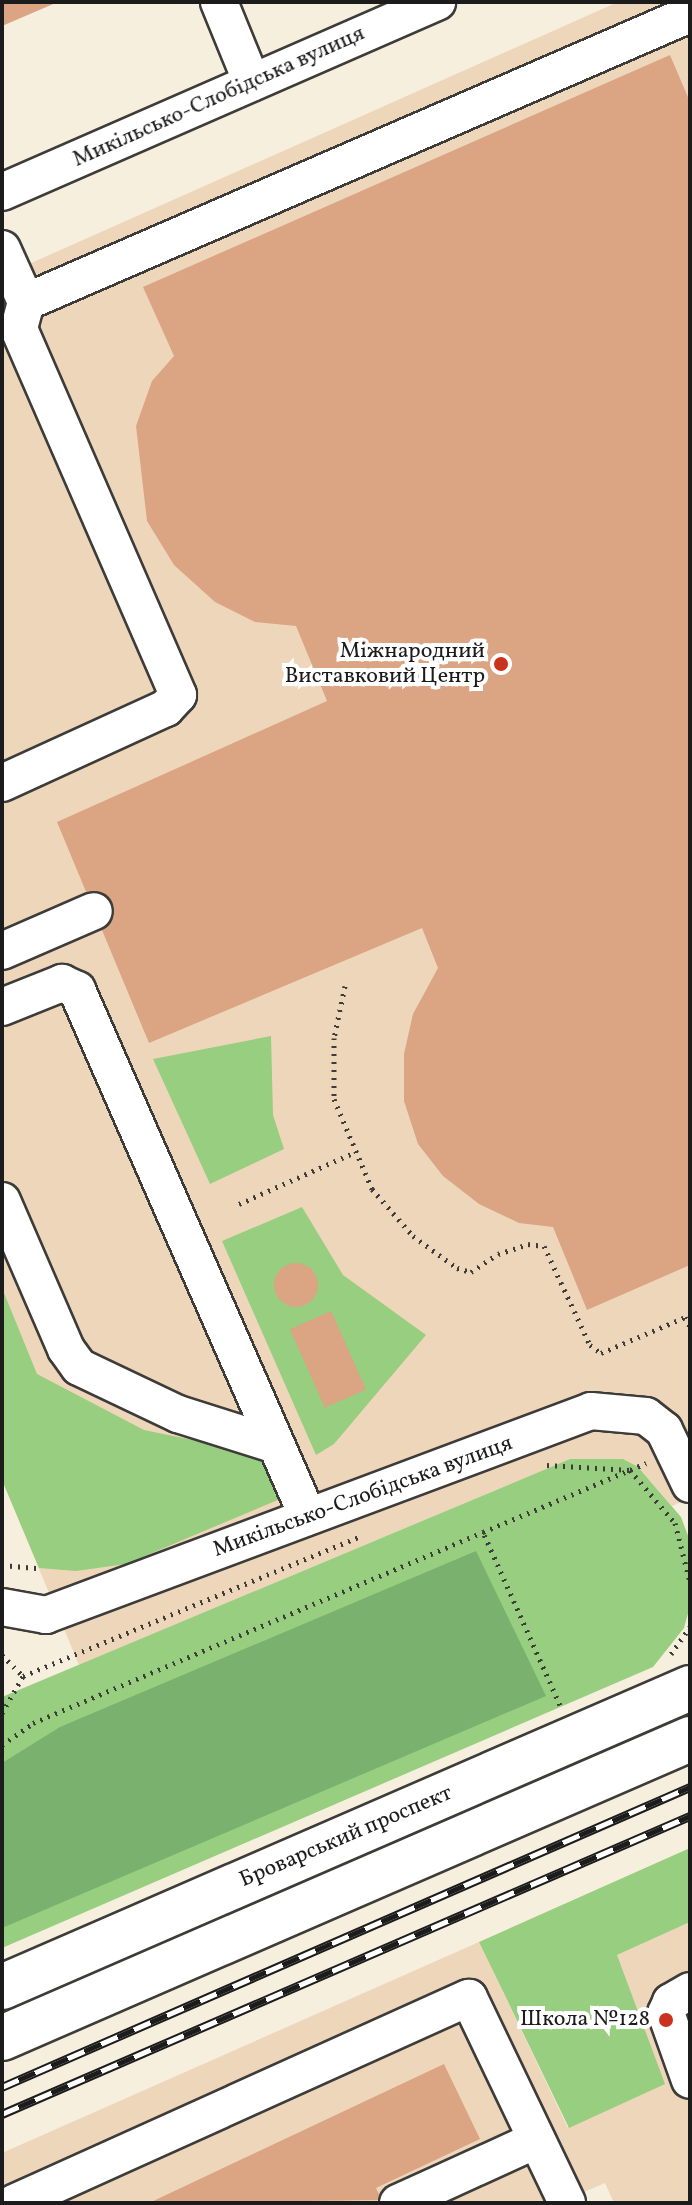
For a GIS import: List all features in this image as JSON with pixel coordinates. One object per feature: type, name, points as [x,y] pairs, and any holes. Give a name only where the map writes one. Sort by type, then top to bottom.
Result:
[{"type":"main road","name":"Броварський проспект","points":[[2,1987],[690,1688]]},
{"type":"main road","points":[[2,2038],[690,1739]]},
{"type":"street","points":[[219,2],[252,83]]},
{"type":"street","name":"Микільсько-Слобідська вулиця","points":[[2,192],[437,2]]},
{"type":"street","points":[[16,322],[690,13],[685,2]]},
{"type":"street","points":[[2,249],[16,322],[178,695],[166,708],[2,783]]},
{"type":"street","points":[[2,951],[94,911]]},
{"type":"street","points":[[2,1007],[62,983],[77,990],[273,1444],[308,1517]]},
{"type":"street","points":[[2,1201],[66,1349],[79,1367],[178,1414],[273,1444]]},
{"type":"street","name":"Микільсько-Слобідська вулиця","points":[[2,1607],[46,1615],[591,1411],[646,1416],[664,1430],[686,1472]]},
{"type":"street","points":[[690,1991],[671,2002],[666,2013],[690,2080]]},
{"type":"street","points":[[14,2203],[469,1998],[567,2203]]},
{"type":"street","points":[[398,2203],[536,2140]]},
{"type":"path","points":[[345,986],[334,1038],[334,1099],[353,1153],[372,1189],[413,1236],[457,1268],[471,1272],[513,1249],[536,1243],[544,1246],[595,1351],[609,1351],[687,1316],[690,1327]]},
{"type":"path","points":[[239,1204],[353,1153]]},
{"type":"path","points":[[536,1465],[578,1463],[630,1470],[686,1472]]},
{"type":"path","points":[[2,1745],[33,1723],[630,1470]]},
{"type":"path","points":[[630,1470],[675,1523],[690,1582]]},
{"type":"path","points":[[2,1713],[23,1676],[372,1532]]},
{"type":"path","points":[[483,1532],[562,1710]]},
{"type":"path","points":[[2,1565],[39,1568]]},
{"type":"path","points":[[2,1655],[23,1676]]},
{"type":"shaded area","points":[[618,2],[690,2],[690,1498],[672,1506],[638,1467],[570,1459],[79,1665],[2,1480],[2,276]]},
{"type":"shaded area","points":[[690,1922],[690,2203],[614,2203],[605,2183],[558,2203],[2,2203],[2,2153],[479,1942],[568,2128],[617,1955]]},
{"type":"green space","points":[[271,1036],[273,1115],[284,1149],[210,1184],[153,1059]]},
{"type":"green space","points":[[302,1207],[343,1275],[426,1335],[334,1444],[316,1455],[222,1241]]},
{"type":"green space","points":[[2,1288],[37,1374],[144,1430],[275,1457],[287,1476],[280,1499],[126,1564],[76,1571],[39,1568],[2,1480]]},
{"type":"green space","points":[[570,1459],[623,1459],[638,1467],[681,1517],[690,1541],[690,1606],[684,1628],[653,1667],[2,1948],[2,1697]]},
{"type":"green space","points":[[476,1551],[546,1696],[2,1928],[2,1763],[60,1727]]},
{"type":"green space","points":[[690,1848],[690,1922],[617,1955],[665,2084],[569,2128],[479,1942]]},
{"type":"building","points":[[2,2],[58,2],[2,26]]},
{"type":"building","name":"Міжнародний Виставковий Центр","points":[[670,55],[690,102],[690,1265],[587,1310],[553,1227],[519,1223],[479,1204],[443,1176],[418,1144],[404,1101],[404,1054],[413,1014],[438,968],[422,928],[149,1043],[57,822],[327,701],[296,626],[255,622],[215,602],[174,565],[147,521],[136,426],[152,381],[174,356],[143,287]]},
{"type":"building","points":[[296,1263],[312,1269],[318,1285],[312,1301],[296,1307],[280,1301],[274,1285],[280,1269]]},
{"type":"building","points":[[331,1311],[366,1390],[325,1408],[290,1329]]},
{"type":"building","points":[[444,2064],[480,2139],[376,2188],[382,2200],[149,2203]]},
{"type":"railway","points":[[2,2087],[690,1787]]},
{"type":"railway","points":[[2,2114],[690,1816]]},
{"type":"place","name":"Міжнародний Виставковий Центр","points":[[501,664]]},
{"type":"place","name":"Школа №128","points":[[666,2020]]}]
